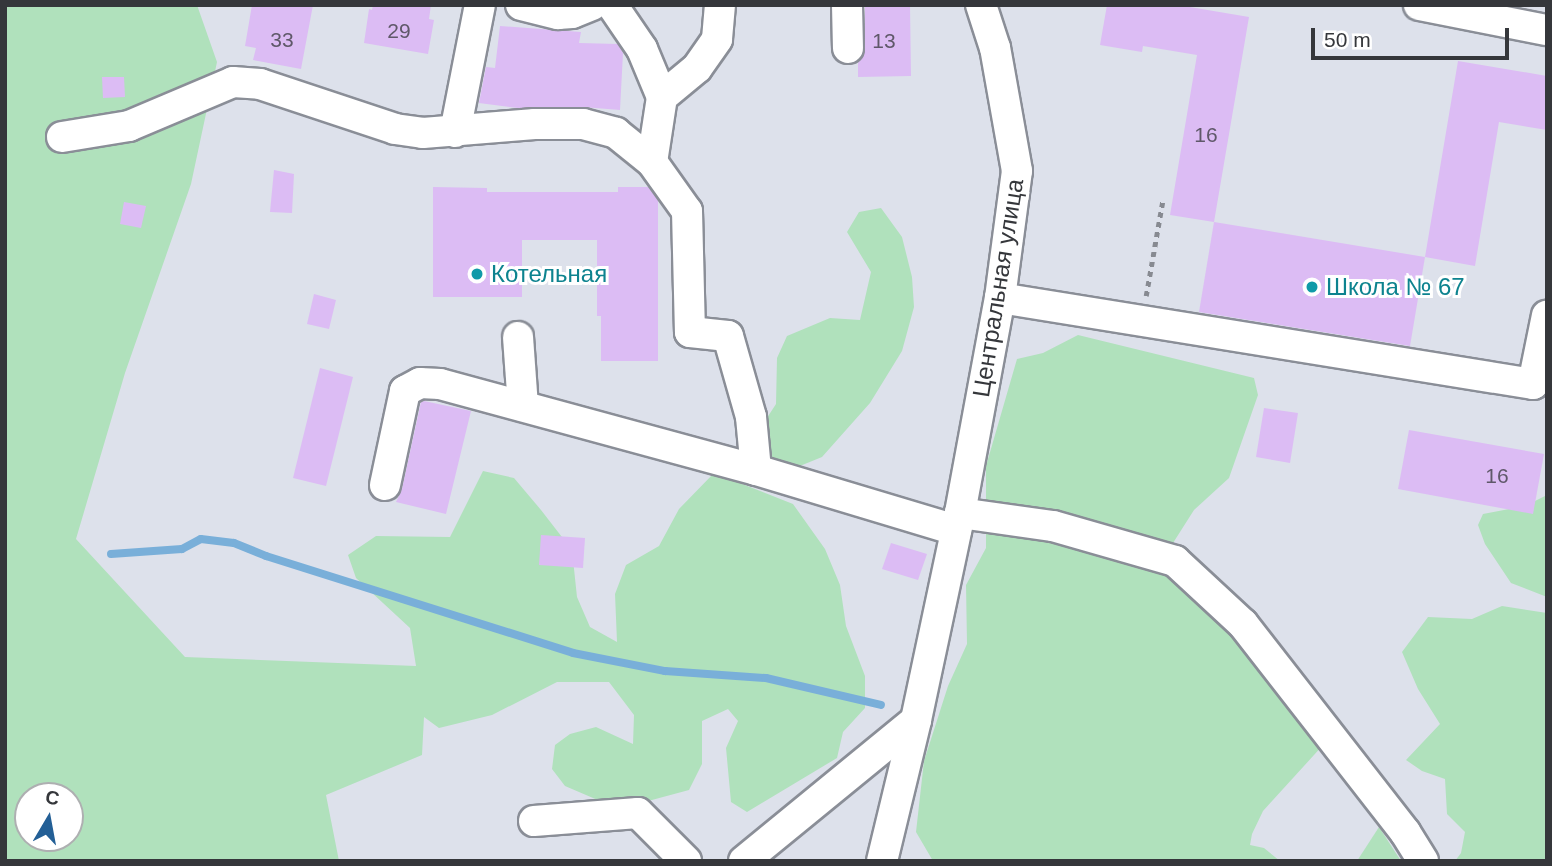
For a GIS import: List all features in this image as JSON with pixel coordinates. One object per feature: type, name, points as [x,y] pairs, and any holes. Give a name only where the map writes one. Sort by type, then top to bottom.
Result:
[{"type":"street","points":[[455,132],[480,5]]},
{"type":"street","points":[[521,5],[558,14],[572,13],[592,5]]},
{"type":"street","points":[[612,5],[642,49],[662,97],[652,162]]},
{"type":"street","points":[[662,97],[697,68],[717,39],[720,5]]},
{"type":"street","points":[[847,5],[848,48]]},
{"type":"street","name":"Центральная улица","points":[[882,861],[916,720],[958,522],[1000,298],[1017,171],[995,48],[981,5]]},
{"type":"street","points":[[1419,5],[1547,30]]},
{"type":"street","points":[[62,137],[129,126],[233,82],[260,84],[395,129],[423,133],[535,124],[583,124],[616,133],[652,162],[687,211],[690,332],[728,336],[751,417],[756,470]]},
{"type":"street","points":[[1000,298],[1540,385],[1547,314]]},
{"type":"street","points":[[518,337],[523,406]]},
{"type":"street","points":[[385,485],[405,391],[420,383],[440,384],[958,522],[1054,526],[1175,561],[1244,624],[1405,832],[1423,861]]},
{"type":"street","points":[[744,861],[916,720]]},
{"type":"street","points":[[534,821],[638,813],[686,861]]},
{"type":"street","points":[[861,861],[892,814]]},
{"type":"path","points":[[1142,321],[1163,199]]},
{"type":"green space","points":[[5,5],[197,5],[217,62],[191,184],[125,373],[76,539],[185,657],[416,666],[410,628],[356,578],[348,555],[376,536],[450,537],[483,471],[514,478],[541,510],[572,550],[577,597],[590,627],[617,642],[615,594],[626,565],[659,546],[679,509],[714,473],[793,504],[825,549],[840,585],[846,626],[865,676],[865,708],[843,732],[837,758],[747,812],[731,802],[726,748],[738,721],[728,709],[702,721],[702,764],[689,790],[637,804],[600,801],[565,786],[552,769],[555,745],[570,734],[596,727],[633,744],[634,715],[609,682],[557,682],[492,715],[439,728],[424,717],[422,755],[326,795],[339,861],[5,861]]},
{"type":"green space","points":[[881,208],[902,237],[912,277],[914,307],[902,351],[870,403],[822,457],[790,470],[763,464],[761,427],[776,404],[777,358],[787,336],[830,318],[860,320],[871,272],[847,232],[859,212]]},
{"type":"green space","points":[[1078,335],[1254,378],[1258,395],[1229,478],[1194,510],[1159,565],[1237,627],[1324,744],[1263,811],[1252,834],[1250,845],[1264,848],[1280,861],[933,861],[916,832],[924,761],[948,686],[967,644],[966,585],[986,548],[986,466],[1017,359],[1043,353]]},
{"type":"green space","points":[[1547,495],[1547,597],[1511,583],[1485,544],[1478,525],[1483,514],[1525,506]]},
{"type":"green space","points":[[1502,606],[1547,613],[1547,861],[1455,861],[1461,853],[1465,832],[1447,814],[1445,779],[1422,771],[1406,760],[1440,724],[1418,689],[1402,652],[1428,617],[1472,619]]},
{"type":"green space","points":[[1379,827],[1401,861],[1357,861]]},
{"type":"building","points":[[252,5],[313,5],[301,69],[253,60],[256,48],[245,46]]},
{"type":"building","points":[[373,5],[431,5],[429,19],[434,20],[428,54],[364,43],[369,9],[372,10]]},
{"type":"building","points":[[865,5],[910,5],[911,76],[858,77],[858,63],[865,48]]},
{"type":"building","points":[[1107,5],[1178,5],[1249,17],[1214,222],[1170,215],[1197,55],[1143,46],[1142,52],[1100,45]]},
{"type":"building","points":[[500,26],[581,32],[579,43],[618,44],[623,53],[620,110],[583,107],[518,108],[479,103],[486,67],[495,68]]},
{"type":"building","points":[[1458,61],[1547,76],[1547,130],[1499,122],[1475,266],[1425,257]]},
{"type":"building","points":[[102,77],[124,77],[125,97],[103,98]]},
{"type":"building","points":[[274,170],[294,174],[292,213],[270,212]]},
{"type":"building","name":"Котельная","points":[[433,187],[487,188],[487,192],[618,192],[618,187],[648,187],[658,200],[658,361],[601,361],[601,316],[597,316],[597,240],[522,240],[522,297],[433,297]]},
{"type":"building","points":[[124,202],[146,206],[141,228],[120,224]]},
{"type":"building","name":"Школа № 67","points":[[1214,222],[1425,257],[1410,346],[1199,312]]},
{"type":"building","points":[[314,294],[336,300],[329,329],[307,324]]},
{"type":"building","points":[[320,368],[353,377],[326,486],[293,478]]},
{"type":"building","points":[[421,402],[471,411],[446,514],[396,502],[402,489]]},
{"type":"building","points":[[1264,408],[1298,413],[1290,463],[1256,457]]},
{"type":"building","points":[[1409,430],[1544,454],[1533,514],[1398,489]]},
{"type":"building","points":[[541,535],[585,538],[583,568],[539,565]]},
{"type":"building","points":[[891,543],[927,554],[918,580],[882,569]]},
{"type":"waterway","points":[[111,554],[182,549],[201,539],[234,543],[266,556],[573,653],[665,671],[766,678],[881,705]]},
{"type":"place","name":"Котельная","points":[[477,274]]},
{"type":"place","name":"Школа № 67","points":[[1312,287]]}]
